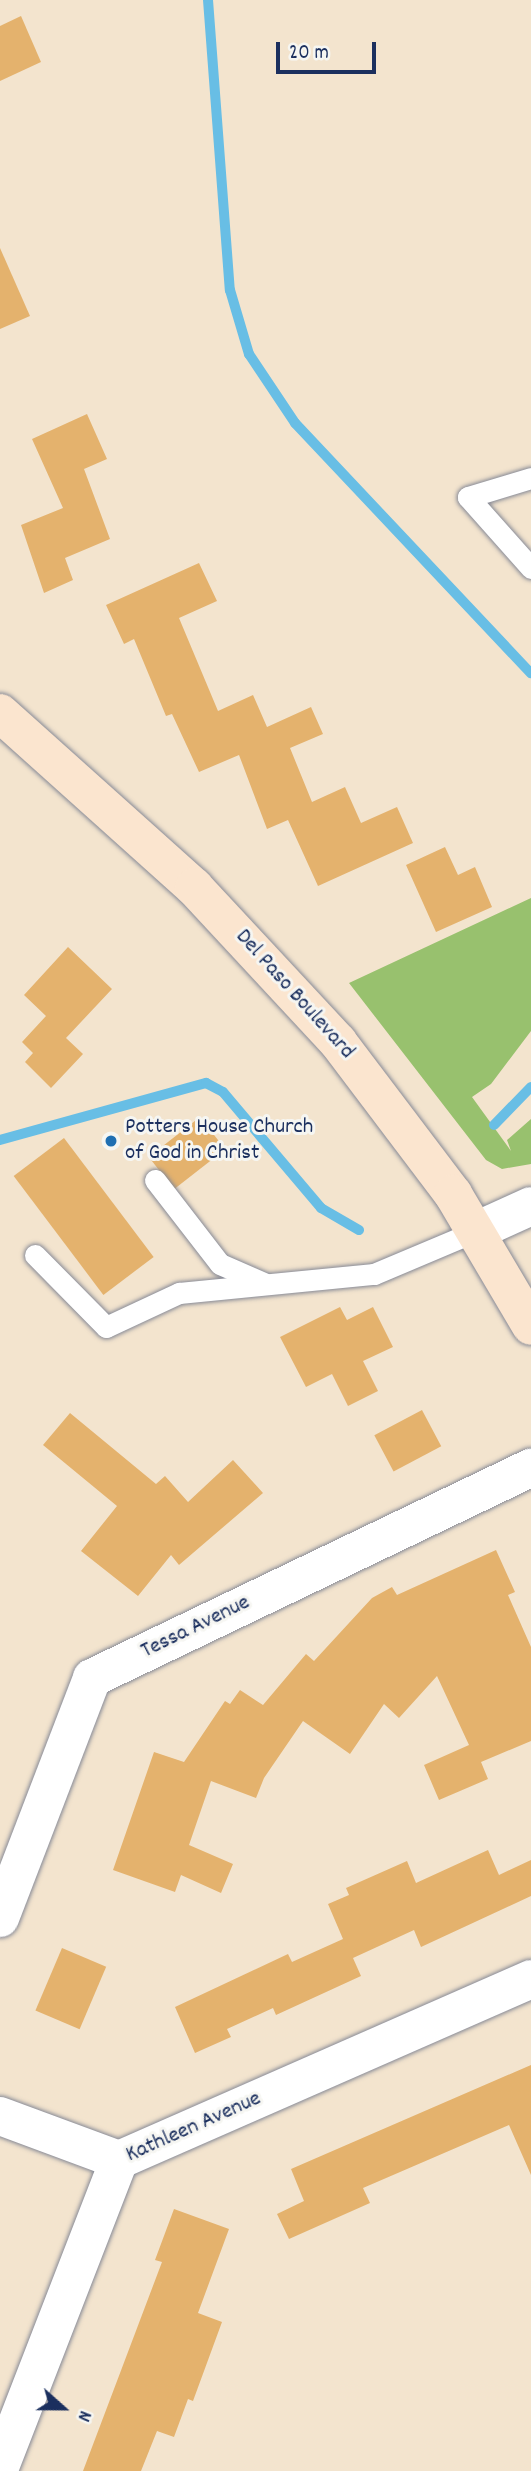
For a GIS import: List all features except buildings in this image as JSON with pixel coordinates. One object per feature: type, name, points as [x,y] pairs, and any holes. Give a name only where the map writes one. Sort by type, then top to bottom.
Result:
[{"type":"main road","name":"Del Paso Boulevard","points":[[0,713],[194,887],[305,1003],[407,1130],[477,1231],[531,1326]]},
{"type":"street","points":[[477,1231],[531,1206]]},
{"type":"street","name":"Tessa Avenue","points":[[0,1918],[92,1678],[531,1468]]},
{"type":"street","name":"Kathleen Avenue","points":[[0,2467],[118,2160],[531,1979]]},
{"type":"street","points":[[0,2116],[118,2160]]},
{"type":"lane","points":[[531,478],[468,497],[531,568]]},
{"type":"lane","points":[[155,1180],[220,1264],[266,1283]]},
{"type":"lane","points":[[35,1255],[106,1327],[179,1293],[374,1274],[477,1231]]},
{"type":"green space","points":[[531,898],[531,1031],[491,1084],[472,1097],[511,1151],[507,1140],[531,1119],[531,1164],[502,1169],[486,1160],[349,983]]},
{"type":"waterway","points":[[208,0],[230,290],[249,354],[295,423],[531,673]]},
{"type":"waterway","points":[[0,1140],[206,1083],[223,1092],[321,1208],[359,1230]]},
{"type":"waterway","points":[[494,1125],[531,1087]]},
{"type":"place","name":"Potters House Church of God in Christ","points":[[111,1141]]}]
